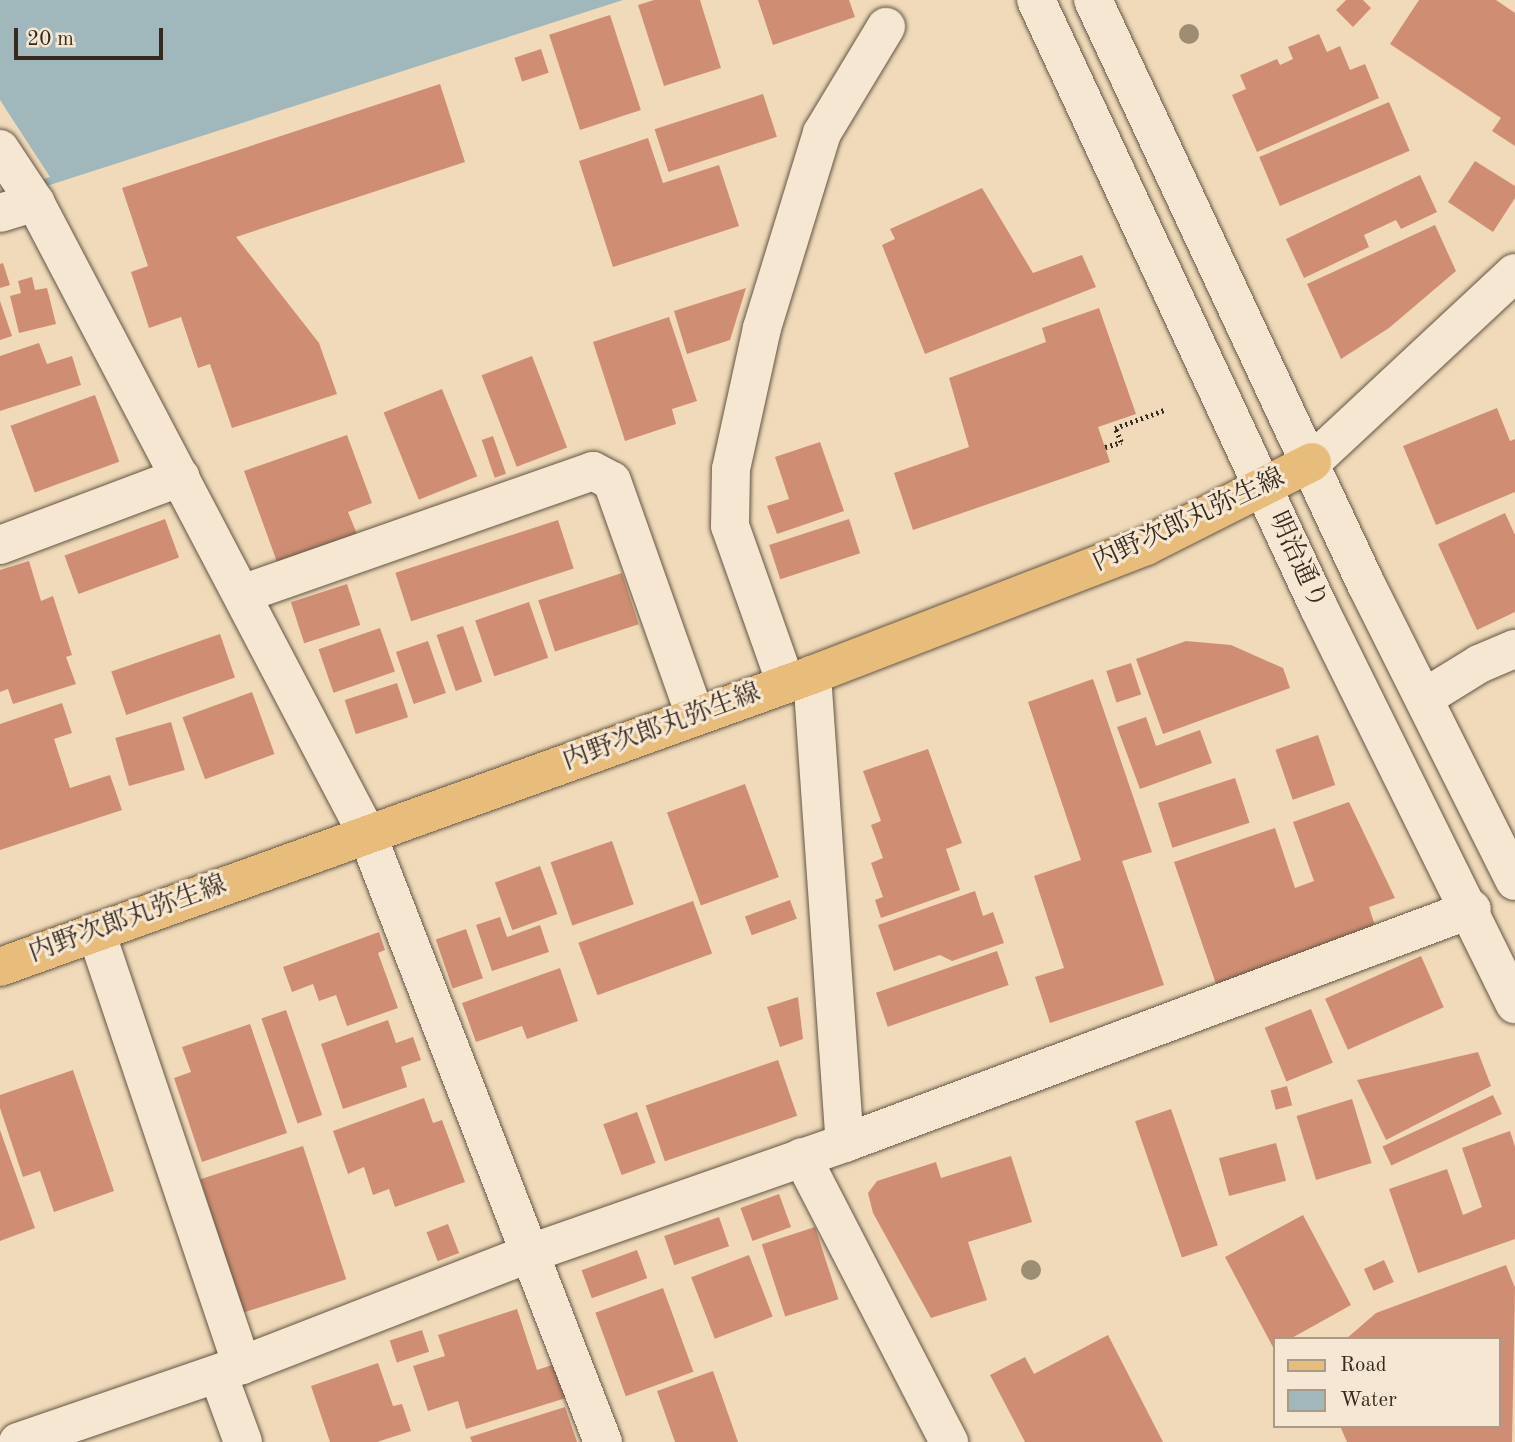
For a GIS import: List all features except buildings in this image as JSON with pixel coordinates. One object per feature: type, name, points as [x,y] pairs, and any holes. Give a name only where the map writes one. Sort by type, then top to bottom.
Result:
[{"type":"main road","name":"内野次郎丸弥生線","points":[[0,967],[799,679],[1146,546],[1264,489],[1312,462]]},
{"type":"street","name":"明治通り","points":[[1036,0],[1319,608],[1472,909],[1515,1004]]},
{"type":"street","name":"明治通り","points":[[1106,5],[1312,462],[1424,698],[1515,881]]},
{"type":"street","points":[[845,1143],[799,679],[730,526],[731,469],[762,328],[822,133],[886,27]]},
{"type":"street","points":[[0,149],[18,207],[181,477],[367,834],[603,1442]]},
{"type":"street","points":[[1312,462],[1515,273]]},
{"type":"street","points":[[242,594],[593,471],[612,481],[695,716]]},
{"type":"street","points":[[0,545],[181,477]]},
{"type":"street","points":[[1424,698],[1479,664],[1515,649]]},
{"type":"street","points":[[18,1442],[230,1369],[528,1254],[845,1143],[1472,909]]},
{"type":"street","points":[[96,932],[230,1369],[243,1442]]},
{"type":"street","points":[[802,1157],[949,1442]]},
{"type":"path","points":[[1105,447],[1121,442],[1115,428],[1164,410]]},
{"type":"water","points":[[0,0],[623,0],[0,201]]},
{"type":"pier","points":[[0,100],[50,177],[0,195]]}]
